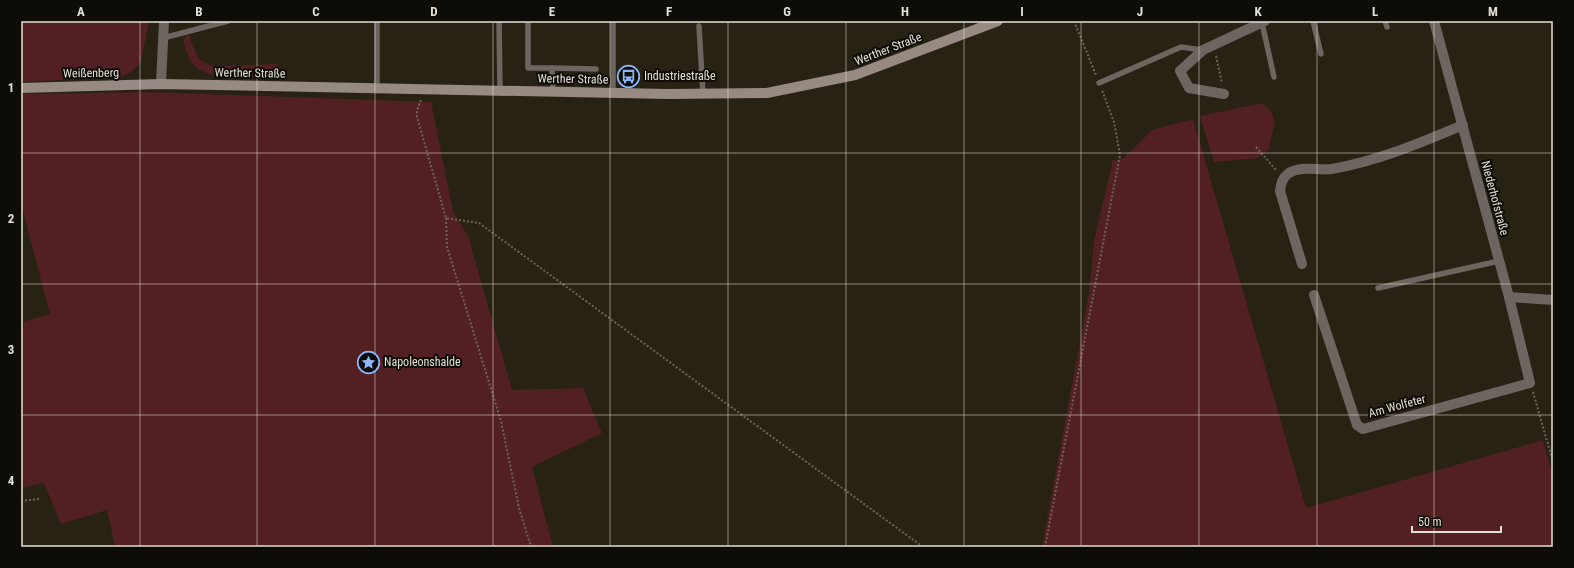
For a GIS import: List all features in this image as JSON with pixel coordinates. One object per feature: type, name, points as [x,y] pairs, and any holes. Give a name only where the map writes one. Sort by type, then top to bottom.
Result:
[{"type":"street","points":[[161,84],[164,21]]},
{"type":"street","name":"Werther Straße","points":[[161,84],[425,90],[702,94],[767,93],[855,75],[998,21]]},
{"type":"street","name":"Niederhofstraße","points":[[1434,21],[1509,297],[1530,383]]},
{"type":"street","points":[[1224,94],[1189,88],[1180,71],[1203,50],[1263,22]]},
{"type":"street","name":"Weißenberg","points":[[21,88],[161,84]]},
{"type":"street","points":[[1302,264],[1280,191],[1284,179],[1290,172],[1299,170],[1330,169],[1375,159],[1416,145],[1463,125]]},
{"type":"street","name":"Am Wolfeter","points":[[1314,295],[1357,425],[1363,429],[1530,383]]},
{"type":"street","points":[[1509,297],[1553,300]]},
{"type":"lane","points":[[163,38],[228,21]]},
{"type":"lane","points":[[377,21],[377,89]]},
{"type":"lane","points":[[499,21],[500,91]]},
{"type":"lane","points":[[528,21],[528,68],[596,69]]},
{"type":"lane","points":[[612,92],[613,21]]},
{"type":"lane","points":[[1313,21],[1321,54]]},
{"type":"lane","points":[[1263,22],[1274,77]]},
{"type":"lane","points":[[699,26],[702,94]]},
{"type":"lane","points":[[1099,83],[1180,47],[1203,50]]},
{"type":"lane","points":[[552,68],[553,91]]},
{"type":"lane","points":[[1378,288],[1499,261]]},
{"type":"path","points":[[1045,547],[1120,155],[1114,122],[1074,21]]},
{"type":"path","points":[[1214,45],[1224,94]]},
{"type":"path","points":[[425,90],[417,110],[417,116],[446,218],[447,247],[501,421],[519,508],[531,547]]},
{"type":"path","points":[[1256,147],[1284,179]]},
{"type":"path","points":[[446,218],[479,223],[923,547]]},
{"type":"path","points":[[1530,383],[1553,462]]},
{"type":"path","points":[[21,501],[39,500]]},
{"type":"shaded area","points":[[21,21],[149,21],[141,62],[131,72],[122,77],[21,82]]},
{"type":"shaded area","points":[[187,35],[191,36],[190,40],[199,59],[212,66],[278,64],[276,78],[212,75],[205,72],[195,66],[189,58],[183,40]]},
{"type":"shaded area","points":[[150,92],[431,102],[453,211],[468,236],[512,390],[583,388],[602,433],[532,467],[553,547],[115,547],[107,510],[61,524],[44,483],[21,488],[21,322],[50,314],[21,204],[21,94]]},
{"type":"shaded area","points":[[1262,103],[1271,111],[1275,121],[1269,149],[1258,158],[1214,162],[1200,116]]},
{"type":"shaded area","points":[[1193,119],[1306,508],[1543,440],[1553,476],[1553,547],[1042,547],[1089,293],[1094,241],[1113,160],[1124,158],[1152,130]]},
{"type":"place","name":"Industriestraße","points":[[629,76]]},
{"type":"place","name":"Napoleonshalde","points":[[368,362]]}]
